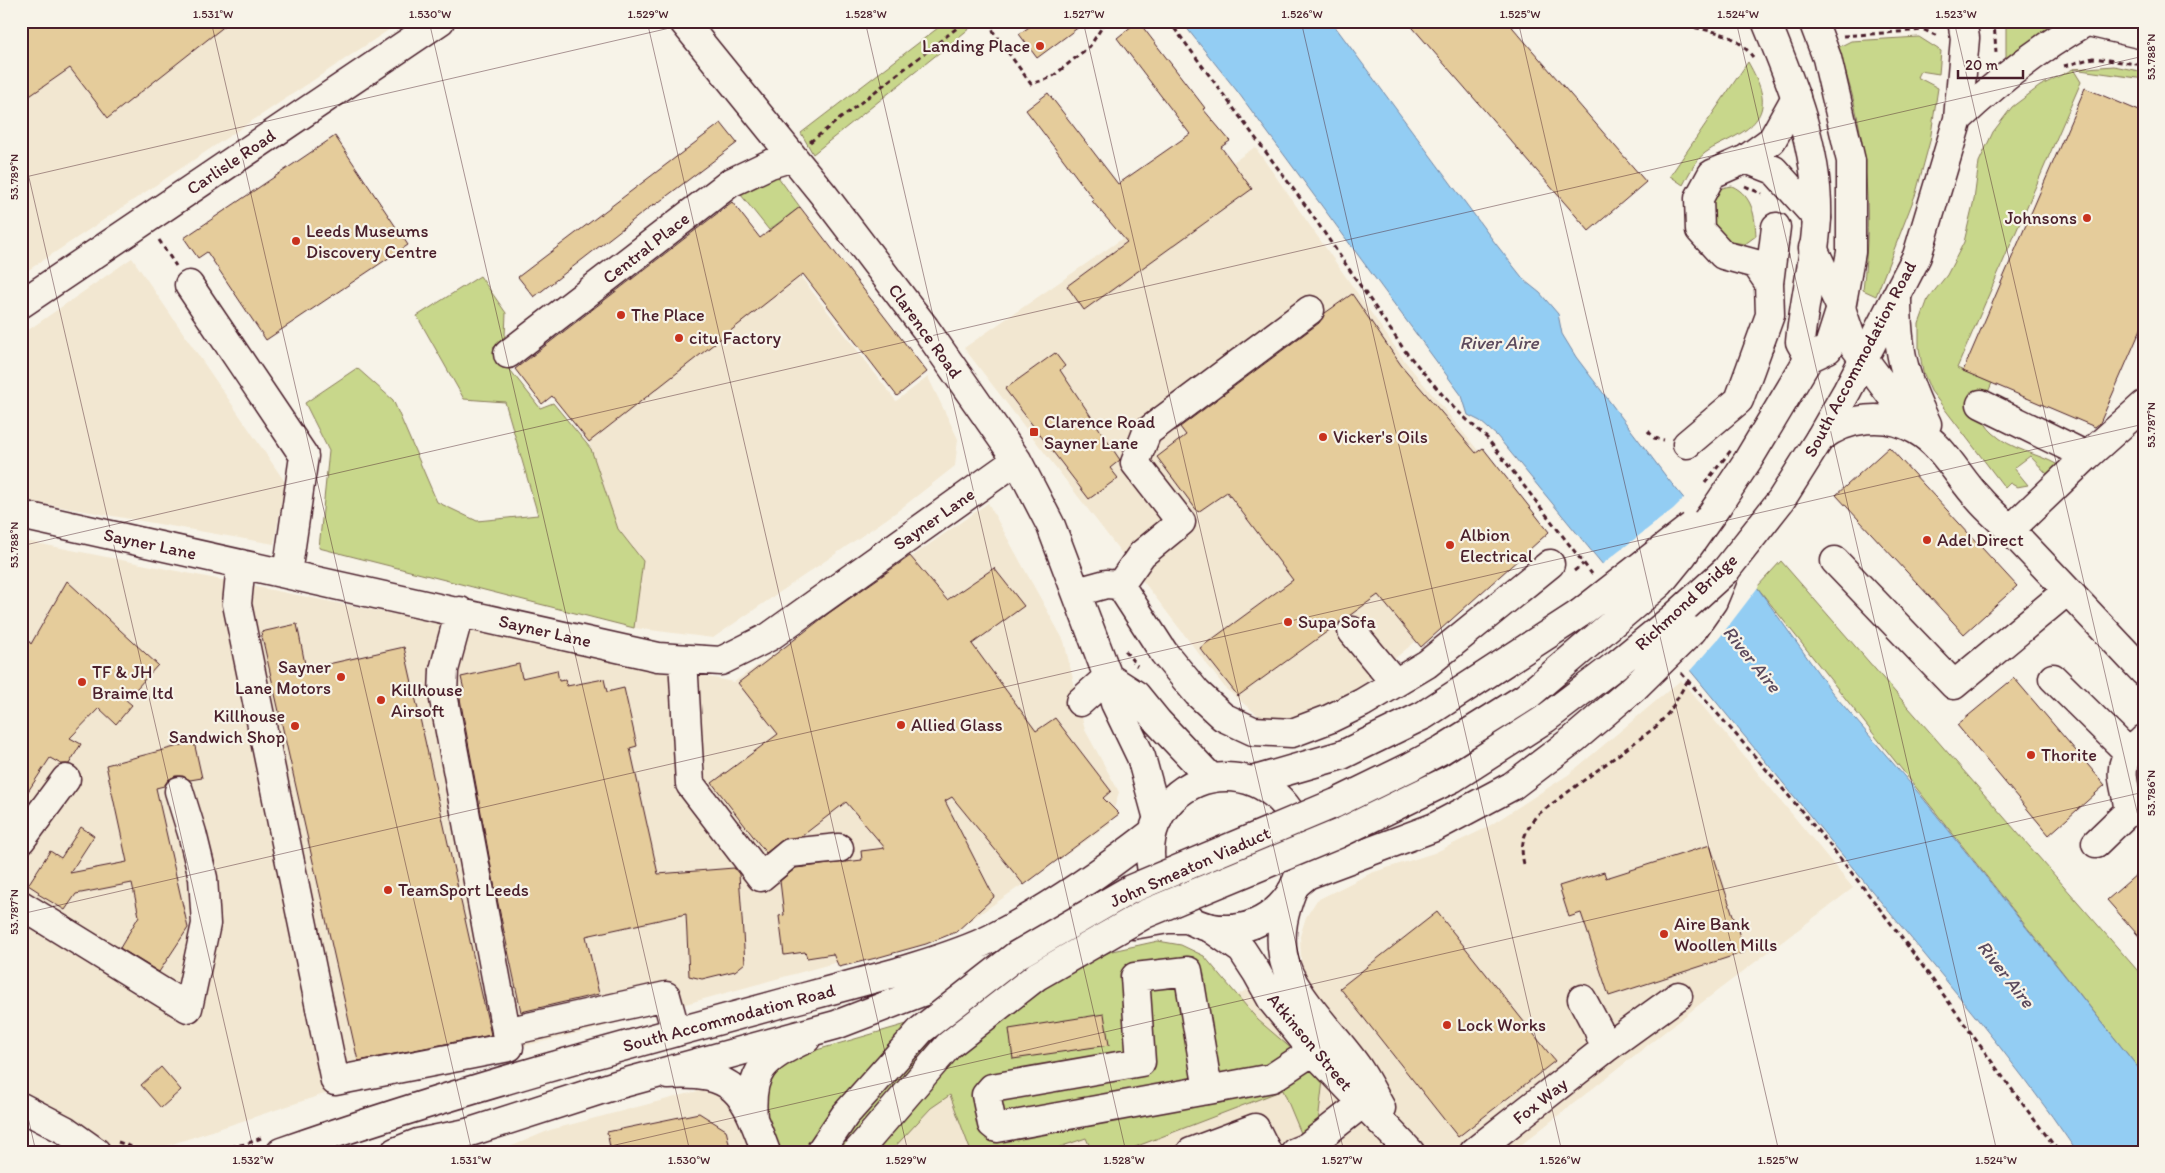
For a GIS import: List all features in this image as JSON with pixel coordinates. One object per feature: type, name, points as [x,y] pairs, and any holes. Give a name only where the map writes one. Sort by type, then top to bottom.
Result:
[{"type":"main road","name":"Carlisle Road","points":[[21,304],[440,21]]},
{"type":"main road","name":"Clarence Road","points":[[683,21],[792,156],[925,328],[1017,460],[1051,526],[1108,676],[1115,703],[1141,757],[1155,826]]},
{"type":"main road","points":[[1766,21],[1796,98],[1815,169],[1816,218],[1800,342],[1809,358],[1828,349],[1841,308],[1851,252],[1851,161],[1817,32]]},
{"type":"main road","points":[[1958,119],[2009,73],[2050,43],[2085,21],[2144,35]]},
{"type":"main road","name":"South Accommodation Road","points":[[1788,488],[1820,438],[1864,359],[1916,256],[1958,119],[1963,30]]},
{"type":"main road","points":[[1769,283],[1756,264],[1723,254],[1700,230],[1699,198],[1712,174],[1746,159],[1772,140],[1796,98]]},
{"type":"main road","name":"Central Place","points":[[508,354],[730,183],[792,156]]},
{"type":"main road","points":[[1746,159],[1774,170],[1816,218]]},
{"type":"main road","points":[[1687,444],[1738,400],[1770,315],[1769,283],[1776,227]]},
{"type":"main road","points":[[1813,248],[1841,308],[1850,336],[1864,359],[1917,430],[1939,449],[1978,499],[2010,530],[2144,672]]},
{"type":"main road","points":[[189,285],[304,456],[287,574]]},
{"type":"main road","points":[[1897,296],[1897,332],[1900,355],[1912,393],[1939,449]]},
{"type":"main road","points":[[1120,585],[1142,554],[1181,522],[1135,462],[1147,432],[1310,310]]},
{"type":"main road","name":"Richmond Bridge","points":[[1600,634],[1660,583],[1682,556],[1748,460],[1809,358]]},
{"type":"main road","points":[[1981,404],[2087,456]]},
{"type":"main road","points":[[2010,530],[2087,456],[2144,405]]},
{"type":"main road","points":[[1820,438],[1845,422],[1860,420],[1876,419],[1896,422],[1917,430]]},
{"type":"main road","name":"Sayner Lane","points":[[21,515],[460,611],[658,657],[721,661],[769,637],[1017,460]]},
{"type":"main road","name":"Richmond Bridge","points":[[1617,664],[1672,619],[1726,570],[1788,488]]},
{"type":"main road","points":[[1252,781],[1342,755],[1424,715],[1579,614],[1718,505]]},
{"type":"main road","points":[[1835,561],[1954,686],[2067,591]]},
{"type":"main road","points":[[241,564],[237,604],[335,1081],[508,1047],[442,694],[444,670],[460,611]]},
{"type":"main road","points":[[1120,585],[1164,653],[1197,693],[1223,717],[1253,731],[1292,733],[1329,719],[1362,703],[1427,664],[1550,564]]},
{"type":"main road","points":[[1293,888],[1307,875],[1435,827],[1512,786],[1574,739],[1635,687],[1692,631],[1713,601],[1726,570]]},
{"type":"main road","points":[[1077,592],[1106,584],[1120,585]]},
{"type":"main road","points":[[1352,631],[1395,683]]},
{"type":"main road","name":"John Smeaton Viaduct","points":[[820,1152],[845,1115],[921,1030],[1017,955],[1130,889],[1336,803],[1443,749],[1526,696],[1600,634]]},
{"type":"main road","points":[[683,658],[690,784],[761,877],[790,853],[839,848]]},
{"type":"main road","name":"John Smeaton Viaduct","points":[[857,1152],[949,1045],[1037,976],[1145,914],[1338,834],[1453,778],[1545,719],[1617,664]]},
{"type":"main road","points":[[1080,702],[1108,676],[1136,695],[1158,722],[1210,778]]},
{"type":"main road","points":[[2053,678],[2137,746],[2126,759],[2122,774],[2128,800],[2128,812],[2096,843]]},
{"type":"main road","name":"South Accommodation Road","points":[[272,1145],[367,1122],[676,1032],[898,972],[968,948],[992,938],[1065,895],[1155,826],[1172,799],[1192,785],[1210,778],[1230,777],[1252,781],[1272,792],[1288,808],[1299,829],[1302,852],[1299,875],[1293,888],[1280,906],[1258,922],[1232,928],[1199,923],[1146,921],[1105,932],[919,993],[836,1025],[639,1079],[567,1100],[467,1133],[418,1143],[395,1152]]},
{"type":"main road","points":[[21,840],[66,779]]},
{"type":"main road","points":[[21,905],[188,1008],[206,924],[203,878],[192,833],[179,792]]},
{"type":"main road","points":[[1155,826],[1150,850],[1151,867],[1157,885],[1172,906],[1199,923]]},
{"type":"main road","name":"Atkinson Street","points":[[1293,888],[1284,910],[1281,935],[1283,956],[1291,976],[1301,994],[1360,1071],[1402,1143]]},
{"type":"main road","name":"Atkinson Street","points":[[1199,923],[1242,950],[1273,1002],[1312,1051],[1402,1143]]},
{"type":"main road","points":[[1208,1090],[1188,971],[1135,977],[1141,1062],[992,1088],[986,1095],[992,1124],[997,1128],[1208,1090],[1272,1078],[1312,1051]]},
{"type":"main road","points":[[506,1032],[666,996],[676,1032]]},
{"type":"main road","name":"Fox Way","points":[[1474,1152],[1605,1049],[1678,996]]},
{"type":"main road","points":[[1582,999],[1598,1029],[1605,1049]]},
{"type":"main road","points":[[753,1118],[752,1089],[762,1067],[790,1046],[836,1025]]},
{"type":"main road","points":[[639,1079],[685,1074],[714,1077],[725,1082],[740,1094],[753,1118],[766,1152]]},
{"type":"main road","points":[[1295,1152],[1307,1146],[1363,1103]]},
{"type":"main road","points":[[21,1107],[64,1130],[118,1152]]},
{"type":"main road","points":[[1191,1152],[1254,1128],[1267,1152]]},
{"type":"main road","points":[[64,1130],[96,1152]]},
{"type":"main road","points":[[434,1152],[467,1133]]},
{"type":"path","points":[[792,156],[966,21]]},
{"type":"path","points":[[989,21],[994,33],[1031,84],[1052,77],[1090,46],[1106,21]]},
{"type":"path","points":[[1169,21],[1308,209],[1405,351],[1453,407],[1487,438],[1595,577]]},
{"type":"path","points":[[1693,21],[1692,27],[1728,35],[1746,48],[1755,59]]},
{"type":"path","points":[[1817,32],[1838,37],[1924,30],[1944,39],[1963,30],[1995,37],[1994,21]]},
{"type":"path","points":[[2060,67],[2093,58],[2144,65]]},
{"type":"path","points":[[146,220],[189,285]]},
{"type":"path","points":[[1681,673],[1759,759],[1859,882],[2058,1152]]},
{"type":"path","points":[[1524,864],[1521,852],[1523,840],[1527,828],[1537,815],[1657,726],[1670,711],[1688,680]]},
{"type":"path","points":[[169,1152],[204,1152],[246,1144],[272,1145]]},
{"type":"shaded area","points":[[21,21],[402,21],[21,275]]},
{"type":"shaded area","points":[[1255,147],[1404,360],[1547,535],[1352,693],[1283,722],[1260,717],[1226,689],[964,348]]},
{"type":"shaded area","points":[[769,235],[896,401],[928,377],[958,439],[955,466],[895,513],[713,638],[634,628],[643,561],[618,529],[589,442],[556,401]]},
{"type":"shaded area","points":[[132,258],[285,482],[274,544],[21,500],[21,335]]},
{"type":"shaded area","points":[[988,503],[1064,641],[1085,730],[1119,792],[1109,825],[958,929],[591,1030],[321,1095],[148,1152],[123,1152],[21,1095],[21,540],[734,682]]},
{"type":"shaded area","points":[[1681,680],[1853,888],[1700,1004],[1512,1152],[498,1152],[550,1130],[808,1062],[951,1018],[1158,941],[1181,945],[1204,956],[1237,995],[1301,961],[1300,936],[1306,917],[1317,900],[1371,873],[1434,853],[1486,828],[1568,775]]},
{"type":"green space","points":[[947,21],[1008,21],[975,24],[813,154],[801,133]]},
{"type":"green space","points":[[2006,21],[2080,21],[2026,46],[2006,58]]},
{"type":"green space","points":[[1919,37],[1941,51],[1939,74],[1920,71],[1917,77],[1938,88],[1930,141],[1916,193],[1876,296],[1863,290],[1867,228],[1865,167],[1855,107],[1837,48],[1851,41]]},
{"type":"green space","points":[[1748,62],[1762,94],[1762,104],[1756,120],[1748,128],[1701,156],[1683,185],[1670,176]]},
{"type":"green space","points":[[2114,66],[2144,72],[2144,79],[2073,69]]},
{"type":"green space","points":[[2073,69],[2081,82],[1957,368],[1992,383],[1979,413],[1991,431],[2000,439],[2058,465],[2047,474],[2030,456],[2014,468],[2028,485],[2017,487],[2010,483],[2005,488],[1931,391],[1923,372],[1919,348],[1919,324],[1928,299],[1947,275],[1964,242],[1974,200],[1979,162],[1993,132],[2012,107],[2040,86]]},
{"type":"green space","points":[[773,170],[800,207],[769,230],[741,195]]},
{"type":"green space","points":[[1732,186],[1744,195],[1752,207],[1756,236],[1745,244],[1732,242],[1729,247],[1714,235],[1710,204],[1716,192],[1722,188]]},
{"type":"green space","points":[[480,276],[506,313],[505,336],[493,348],[540,408],[553,403],[591,449],[618,529],[643,561],[634,628],[319,548],[329,451],[305,403],[357,368],[393,400],[437,502],[477,521],[538,515],[505,402],[464,399],[417,316]]},
{"type":"green space","points":[[1781,561],[2144,978],[2144,1075],[1757,587]]},
{"type":"green space","points":[[1158,941],[1181,945],[1204,956],[1258,1020],[1314,1068],[1323,1080],[1317,1131],[1303,1138],[1283,1090],[1122,1152],[1092,1152],[1086,1138],[1045,1152],[971,1152],[950,1095],[931,1108],[890,1152],[771,1152],[754,1085],[775,1062],[1035,987],[1112,951]]},
{"type":"water","name":"River Aire","points":[[1181,21],[1331,21],[1492,239],[1525,281],[1540,293],[1558,314],[1562,334],[1576,357],[1668,479],[1757,587],[1831,691],[1922,797],[2144,1075],[2144,1152],[2077,1152],[2026,1081],[1972,1013],[1497,436],[1480,421],[1468,415],[1462,396],[1237,91]]},
{"type":"pier","points":[[1685,497],[1759,586],[1720,637],[1688,673],[1600,566],[1673,509]]},
{"type":"building","points":[[34,21],[231,21],[108,118],[70,68],[21,102],[21,32]]},
{"type":"building","name":"Landing Place","points":[[1038,21],[1087,21],[1037,58],[1019,34]]},
{"type":"building","points":[[1138,21],[1205,108],[1203,109],[1230,141],[1221,147],[1252,189],[1084,310],[1067,286],[1127,242],[1092,201],[1094,200],[1026,110],[1048,93],[1118,184],[1190,134],[1117,38]]},
{"type":"building","points":[[1407,21],[1507,21],[1646,182],[1589,231]]},
{"type":"building","name":"Johnsons","points":[[2085,88],[2144,113],[2144,322],[2100,423],[2095,427],[1963,371]]},
{"type":"building","points":[[721,123],[737,143],[654,204],[534,297],[518,277]]},
{"type":"building","name":"Leeds Museums Discovery Centre","points":[[335,136],[408,245],[266,340],[207,252],[198,258],[184,238]]},
{"type":"building","points":[[732,202],[760,238],[800,207],[927,372],[897,396],[803,274],[589,442],[552,396],[542,404],[515,369]]},
{"type":"building","points":[[1352,294],[1401,365],[1476,453],[1483,448],[1549,532],[1421,647],[1378,595],[1238,696],[1200,648],[1293,580],[1227,492],[1198,512],[1157,457],[1186,435],[1180,427],[1319,323],[1325,313]]},
{"type":"building","points":[[1055,353],[1065,366],[1060,370],[1120,460],[1110,468],[1118,478],[1089,499],[1005,389]]},
{"type":"building","name":"Adel Direct","points":[[1889,447],[2017,586],[1964,634],[1836,495]]},
{"type":"building","name":"Allied Glass","points":[[910,556],[947,600],[994,568],[1024,606],[972,644],[1036,731],[1055,718],[1111,791],[1103,798],[1119,814],[1024,885],[952,797],[945,801],[994,897],[956,932],[926,944],[876,958],[839,967],[833,954],[807,958],[805,952],[784,955],[779,916],[784,915],[780,881],[796,868],[862,860],[861,851],[885,848],[846,802],[802,836],[781,841],[766,853],[712,783],[778,734],[738,683],[829,613]]},
{"type":"building","name":"TF & JH Braime ltd","points":[[67,581],[158,665],[126,700],[132,705],[116,724],[99,708],[70,738],[81,744],[69,764],[61,764],[50,758],[21,802],[21,631],[31,644]]},
{"type":"building","name":"TeamSport Leeds","points":[[297,624],[306,669],[404,647],[491,1035],[358,1061],[261,632]]},
{"type":"building","points":[[519,664],[522,678],[557,670],[559,681],[565,680],[567,686],[604,679],[607,692],[624,688],[637,746],[630,748],[658,874],[734,868],[739,874],[745,963],[735,971],[702,979],[689,976],[686,914],[586,936],[599,994],[521,1012],[496,894],[459,693],[464,690],[461,677]]},
{"type":"building","name":"Thorite","points":[[2014,678],[2105,785],[2049,835],[1957,725]]},
{"type":"building","points":[[194,742],[202,778],[190,780],[183,776],[175,776],[168,780],[164,786],[156,788],[188,928],[159,972],[120,948],[139,916],[132,883],[76,894],[65,910],[38,894],[39,892],[28,885],[50,851],[61,858],[81,827],[94,836],[70,873],[127,862],[106,765]]},
{"type":"building","name":"Aire Bank Woollen Mills","points":[[1710,845],[1745,952],[1609,996],[1581,913],[1569,917],[1559,886],[1604,872],[1606,878]]},
{"type":"building","points":[[2144,868],[2144,942],[2107,900]]},
{"type":"building","name":"Lock Works","points":[[1437,912],[1555,1061],[1458,1137],[1340,988]]},
{"type":"building","points":[[1104,1014],[1109,1045],[1013,1059],[1009,1029]]},
{"type":"building","points":[[161,1067],[181,1090],[161,1108],[141,1085]]},
{"type":"building","points":[[699,1113],[726,1130],[731,1152],[611,1152],[607,1132]]},
{"type":"place","name":"Landing Place","points":[[1040,46]]},
{"type":"place","name":"Johnsons","points":[[2087,218]]},
{"type":"place","name":"Leeds Museums Discovery Centre","points":[[296,241]]},
{"type":"place","name":"The Place","points":[[621,315]]},
{"type":"place","name":"citu Factory","points":[[679,338]]},
{"type":"place","name":"Clarence Road Sayner Lane","points":[[1034,432]]},
{"type":"place","name":"Vicker's Oils","points":[[1323,437]]},
{"type":"place","name":"Adel Direct","points":[[1927,540]]},
{"type":"place","name":"Albion Electrical","points":[[1450,545]]},
{"type":"place","name":"Supa Sofa","points":[[1288,622]]},
{"type":"place","name":"Sayner Lane Motors","points":[[341,677]]},
{"type":"place","name":"TF & JH Braime ltd","points":[[82,682]]},
{"type":"place","name":"Killhouse Airsoft","points":[[381,700]]},
{"type":"place","name":"Allied Glass","points":[[901,725]]},
{"type":"place","name":"Killhouse Sandwich Shop","points":[[295,726]]},
{"type":"place","name":"Thorite","points":[[2031,755]]},
{"type":"place","name":"TeamSport Leeds","points":[[388,890]]},
{"type":"place","name":"Aire Bank Woollen Mills","points":[[1664,934]]},
{"type":"place","name":"Lock Works","points":[[1447,1025]]}]
